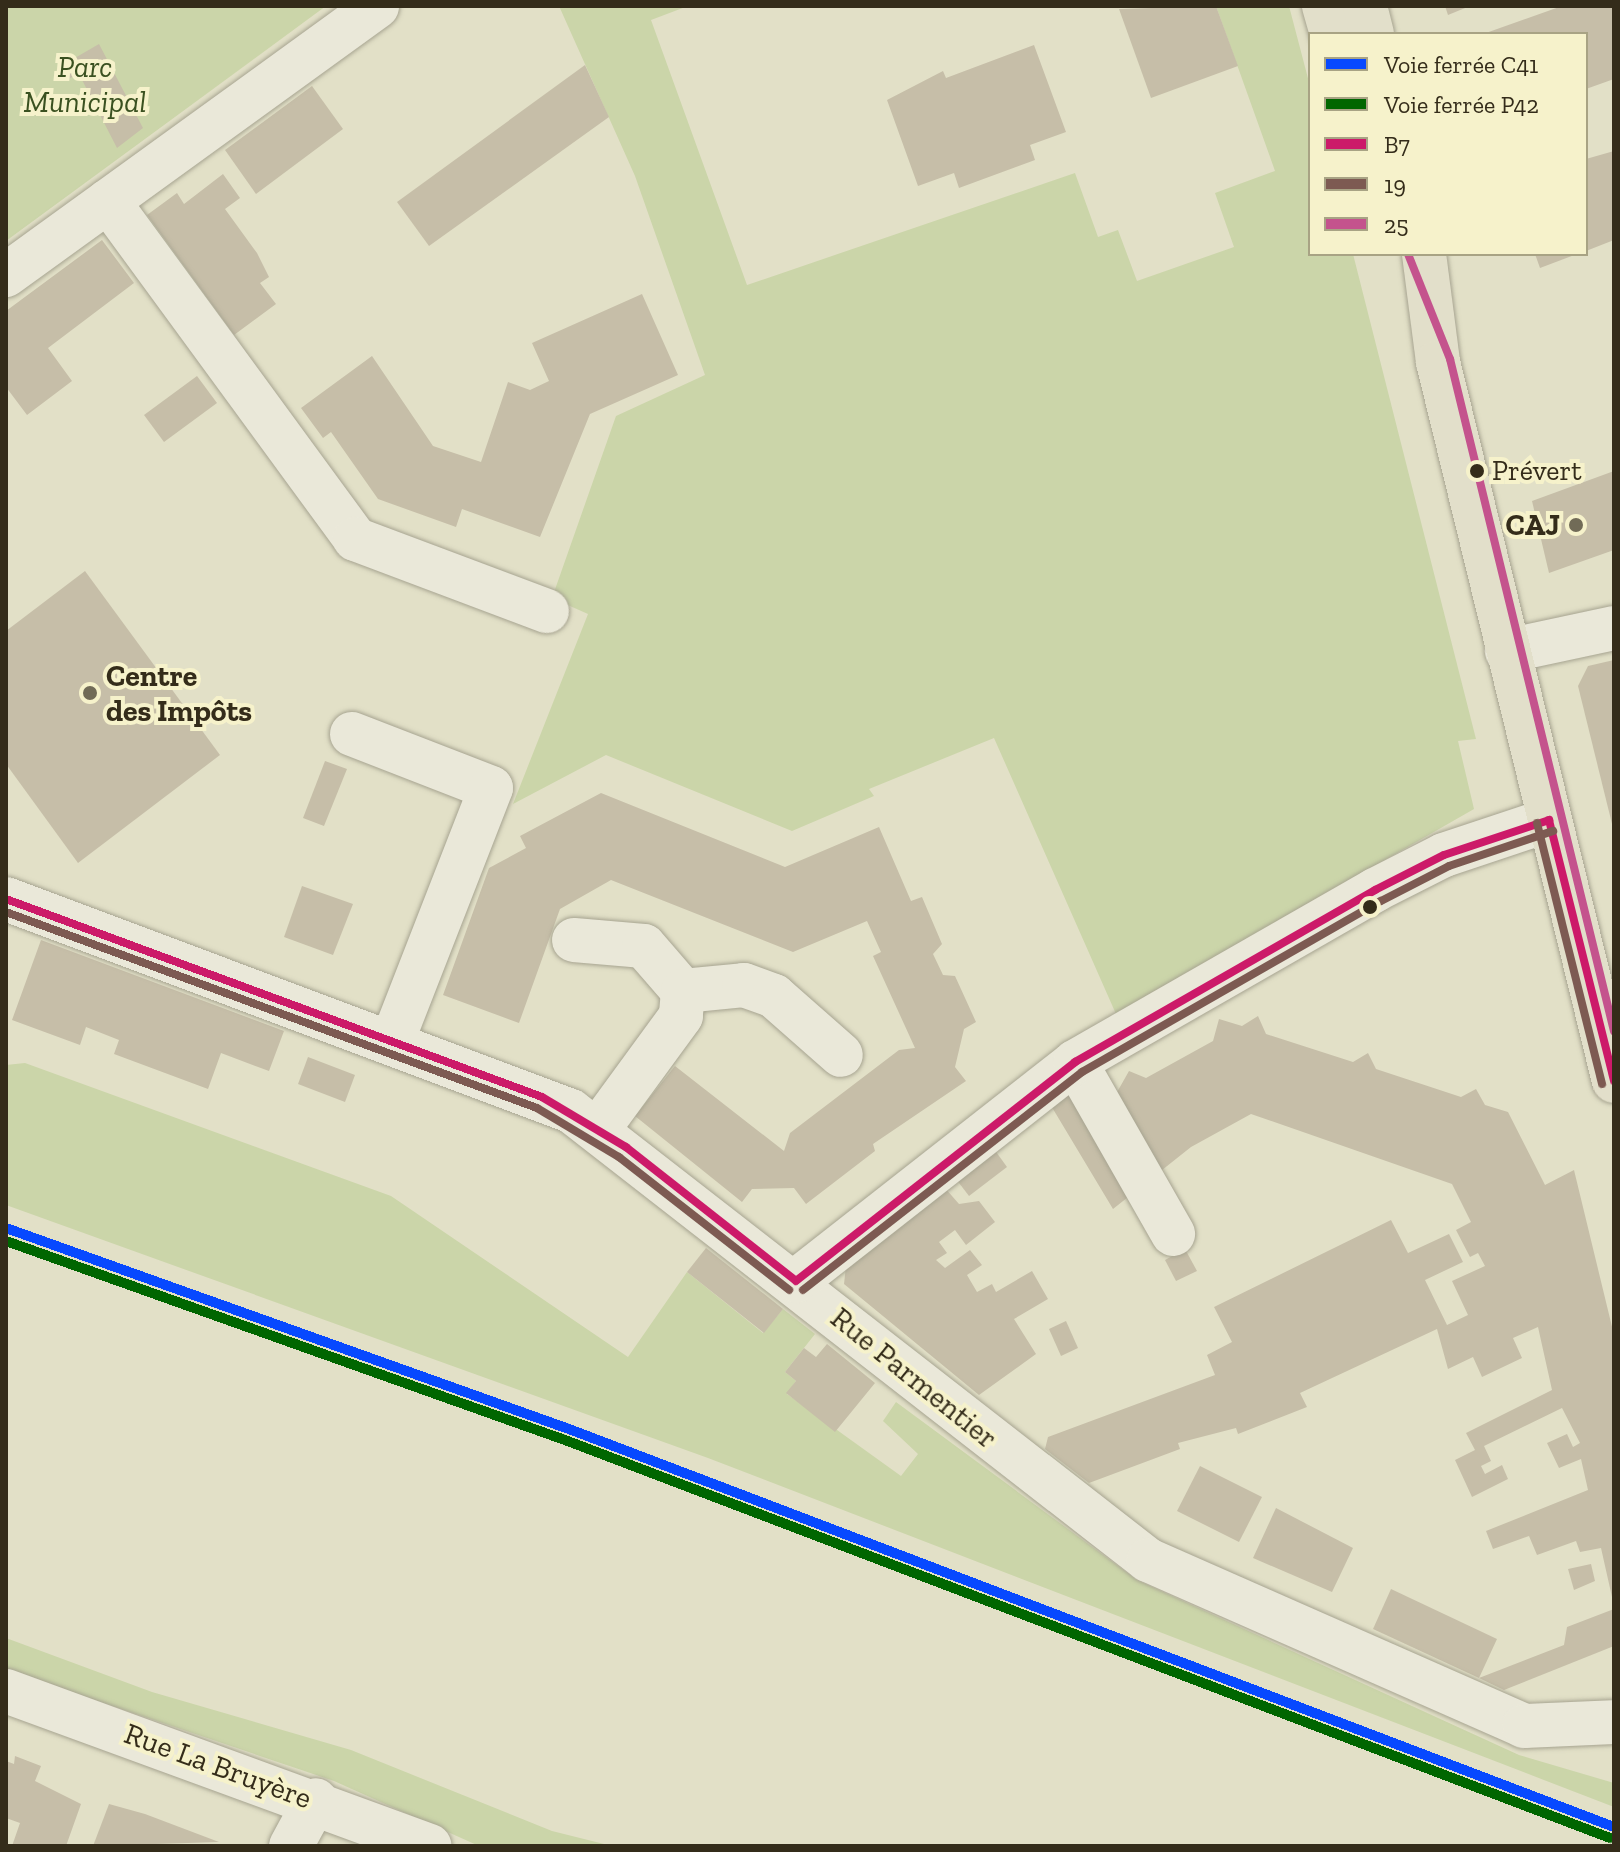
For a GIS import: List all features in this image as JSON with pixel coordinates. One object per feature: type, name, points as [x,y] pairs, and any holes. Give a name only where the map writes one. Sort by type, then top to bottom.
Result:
[{"type":"main road","points":[[1324,6],[1331,32]]},
{"type":"main road","points":[[1365,6],[1372,32]]},
{"type":"main road","points":[[1396,256],[1438,362]]},
{"type":"main road","points":[[1424,256],[1438,362],[1614,1081]]},
{"type":"street","points":[[6,275],[377,6]]},
{"type":"street","points":[[108,201],[355,539],[547,611]]},
{"type":"street","points":[[1507,651],[1614,628]]},
{"type":"street","points":[[352,734],[491,788],[392,1042]]},
{"type":"street","points":[[796,1281],[1075,1062],[1402,876],[1549,820]]},
{"type":"street","name":"Rue Parmentier","points":[[6,899],[542,1097],[599,1128],[796,1281],[1064,1501],[1148,1560],[1524,1726],[1614,1722]]},
{"type":"street","points":[[574,940],[644,946],[683,991],[681,1016],[599,1128]]},
{"type":"street","points":[[683,991],[718,983],[774,996],[841,1055]]},
{"type":"street","points":[[1075,1062],[1173,1234]]},
{"type":"street","name":"Rue La Bruyère","points":[[6,1691],[316,1800],[429,1846]]},
{"type":"street","points":[[291,1846],[316,1800]]},
{"type":"green space","name":"Parc Municipal","points":[[6,6],[326,6],[6,241]]},
{"type":"green space","points":[[559,6],[688,6],[651,20],[747,285],[1075,173],[1098,237],[1118,230],[1137,281],[1234,247],[1215,193],[1275,171],[1216,6],[1289,6],[1308,78],[1308,256],[1354,256],[1476,739],[1458,741],[1474,809],[1116,1014],[994,738],[869,789],[874,796],[792,831],[606,755],[513,804],[588,614],[552,598],[616,416],[705,375],[635,176]]},
{"type":"green space","points":[[25,1063],[391,1196],[628,1357],[687,1272],[763,1333],[783,1309],[815,1334],[785,1372],[796,1381],[787,1394],[901,1476],[918,1454],[883,1421],[896,1402],[1137,1580],[1519,1755],[1614,1783],[1614,1807],[708,1458],[6,1205],[6,1065]]},
{"type":"green space","points":[[6,1638],[152,1692],[351,1750],[552,1831],[612,1846],[479,1846],[334,1781],[6,1670]]},
{"type":"building","points":[[1216,6],[1238,66],[1151,98],[1119,9]]},
{"type":"building","points":[[1445,6],[1470,6],[1448,15]]},
{"type":"building","points":[[1562,6],[1614,6],[1614,79],[1588,88],[1588,32],[1489,32]]},
{"type":"building","points":[[99,44],[143,128],[117,148],[79,74],[68,79],[61,66]]},
{"type":"building","points":[[1034,45],[1066,132],[1030,145],[1035,160],[959,188],[954,173],[918,186],[887,100],[943,71],[946,78]]},
{"type":"building","points":[[585,65],[609,117],[429,246],[397,202]]},
{"type":"building","points":[[312,86],[343,129],[256,194],[225,150]]},
{"type":"building","points":[[1614,151],[1614,240],[1588,250],[1588,158]]},
{"type":"building","points":[[223,174],[240,198],[225,209],[257,253],[269,277],[260,283],[276,304],[234,335],[147,215],[177,193],[184,204]]},
{"type":"building","points":[[102,240],[134,283],[48,348],[72,381],[27,415],[6,387],[6,311]]},
{"type":"building","points":[[1536,256],[1572,256],[1540,268]]},
{"type":"building","points":[[642,294],[678,375],[590,414],[540,537],[462,509],[456,527],[378,499],[331,432],[323,438],[301,408],[372,356],[433,446],[481,462],[508,382],[530,390],[549,381],[532,343]]},
{"type":"building","points":[[197,376],[217,403],[164,442],[144,415]]},
{"type":"building","name":"CAJ","points":[[1614,471],[1614,550],[1549,573],[1532,501]]},
{"type":"building","name":"Centre des Impôts","points":[[85,571],[220,755],[78,863],[6,764],[6,631]]},
{"type":"building","points":[[1614,660],[1613,828],[1578,686],[1588,666]]},
{"type":"building","points":[[325,761],[347,769],[324,826],[303,818]]},
{"type":"building","points":[[601,793],[785,867],[879,827],[911,901],[922,897],[942,944],[933,954],[943,975],[955,976],[976,1022],[964,1029],[955,1067],[966,1081],[873,1144],[875,1151],[806,1204],[794,1188],[752,1189],[742,1202],[635,1116],[675,1066],[784,1151],[790,1133],[899,1050],[915,1048],[873,956],[881,952],[867,921],[793,952],[611,880],[560,909],[519,1023],[443,995],[489,868],[526,848],[520,836]]},
{"type":"building","points":[[302,886],[353,904],[333,955],[284,937]]},
{"type":"building","points":[[41,940],[284,1031],[269,1071],[221,1053],[208,1089],[114,1054],[119,1040],[86,1027],[80,1045],[12,1020]]},
{"type":"building","points":[[1258,1016],[1266,1034],[1353,1062],[1368,1053],[1376,1069],[1461,1097],[1476,1089],[1485,1105],[1508,1112],[1545,1185],[1574,1170],[1614,1335],[1614,1606],[1601,1548],[1580,1552],[1576,1541],[1537,1555],[1529,1536],[1493,1549],[1486,1531],[1588,1490],[1581,1459],[1559,1468],[1547,1443],[1567,1434],[1573,1447],[1580,1443],[1562,1408],[1484,1446],[1491,1461],[1481,1466],[1485,1474],[1502,1465],[1508,1479],[1472,1497],[1455,1460],[1475,1450],[1466,1433],[1552,1390],[1538,1327],[1513,1338],[1522,1358],[1482,1377],[1473,1357],[1448,1369],[1437,1329],[1300,1393],[1307,1407],[1238,1434],[1236,1428],[1178,1443],[1180,1449],[1089,1483],[1045,1449],[1048,1437],[1215,1375],[1207,1355],[1232,1342],[1214,1307],[1391,1220],[1408,1253],[1449,1234],[1463,1262],[1425,1280],[1447,1325],[1468,1315],[1452,1281],[1485,1266],[1478,1253],[1470,1257],[1456,1230],[1471,1222],[1452,1184],[1251,1114],[1191,1147],[1113,1209],[1050,1104],[1069,1089],[1116,1094],[1129,1071],[1146,1078],[1213,1041],[1219,1019],[1242,1026]]},
{"type":"building","points":[[308,1057],[355,1075],[345,1102],[298,1084]]},
{"type":"building","points":[[994,1149],[1007,1167],[969,1196],[956,1179]]},
{"type":"building","points":[[945,1188],[959,1204],[979,1201],[995,1222],[966,1245],[955,1230],[939,1242],[947,1253],[936,1260],[945,1268],[970,1250],[982,1265],[967,1275],[977,1292],[992,1284],[996,1292],[1032,1271],[1048,1299],[1014,1319],[1036,1354],[979,1395],[844,1284],[846,1266]]},
{"type":"building","points":[[706,1248],[783,1309],[764,1333],[687,1272]]},
{"type":"building","points":[[1185,1249],[1197,1271],[1176,1281],[1165,1260]]},
{"type":"building","points":[[1066,1321],[1078,1348],[1061,1356],[1049,1329]]},
{"type":"building","points":[[827,1344],[875,1383],[835,1432],[786,1393],[796,1381],[785,1372],[804,1348],[816,1357]]},
{"type":"building","points":[[1200,1466],[1262,1497],[1239,1542],[1177,1511]]},
{"type":"building","points":[[1276,1508],[1353,1548],[1332,1592],[1253,1558]]},
{"type":"building","points":[[1591,1564],[1595,1581],[1574,1590],[1568,1569]]},
{"type":"building","points":[[1391,1589],[1497,1639],[1479,1678],[1373,1629]]},
{"type":"building","points":[[1614,1609],[1614,1646],[1504,1690],[1479,1678],[1564,1645],[1567,1627]]},
{"type":"building","points":[[15,1756],[41,1766],[35,1781],[81,1804],[66,1846],[12,1846],[20,1823],[6,1818],[6,1761],[14,1764]]},
{"type":"building","points":[[109,1804],[145,1814],[219,1842],[93,1846]]},
{"type":"rail line","name":"C41","points":[[6,1228],[569,1429],[1614,1827]]},
{"type":"rail line","name":"P42","points":[[6,1241],[565,1440],[1610,1838]]},
{"type":"transit line","name":"25","points":[[1409,256],[1450,359],[1614,1031]]},
{"type":"transit line","name":"B7","points":[[1549,820],[1614,1081]]},
{"type":"transit line","name":"B7","points":[[796,1281],[1075,1062],[1375,890],[1444,855],[1549,820]]},
{"type":"transit line","name":"19","points":[[1537,823],[1602,1084]]},
{"type":"transit line","name":"19","points":[[803,1290],[1082,1072],[1381,901],[1449,866],[1553,831]]},
{"type":"transit line","name":"B7","points":[[6,899],[542,1097],[626,1147],[796,1281]]},
{"type":"transit line","name":"19","points":[[6,912],[537,1108],[619,1157],[789,1290]]},
{"type":"place","name":"Prévert","points":[[1477,471]]},
{"type":"place","name":"CAJ","points":[[1576,525]]},
{"type":"place","name":"Centre des Impôts","points":[[90,693]]}]
